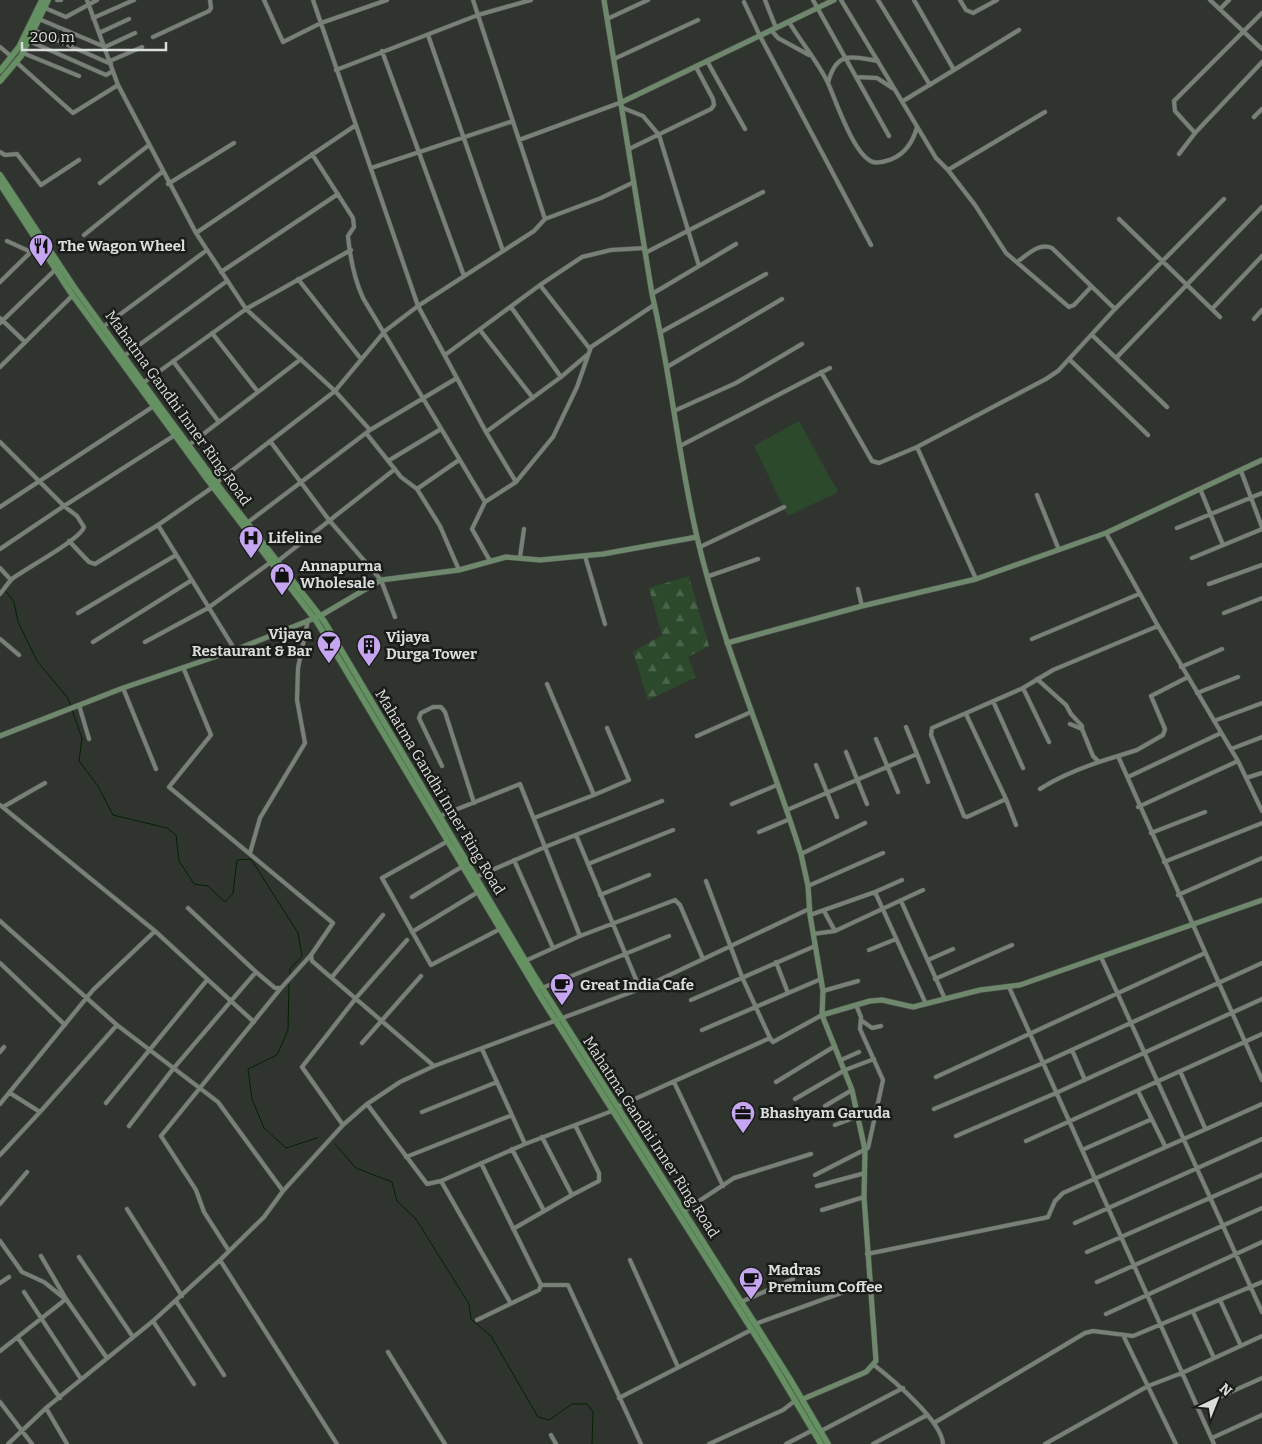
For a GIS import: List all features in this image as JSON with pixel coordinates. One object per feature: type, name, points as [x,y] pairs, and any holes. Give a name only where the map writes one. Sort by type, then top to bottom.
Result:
[{"type":"main road","points":[[0,81],[14,60],[42,0]]},
{"type":"main road","points":[[0,71],[23,53],[48,0]]},
{"type":"main road","name":"Mahatma Gandhi Inner Ring Road","points":[[0,174],[103,327],[189,445],[215,485],[247,523],[274,562]]},
{"type":"main road","name":"Mahatma Gandhi Inner Ring Road","points":[[0,184],[73,295],[175,435],[317,617],[440,816],[542,988],[558,1019]]},
{"type":"main road","name":"Mahatma Gandhi Inner Ring Road","points":[[317,617],[478,892],[796,1400],[821,1444]]},
{"type":"main road","name":"Mahatma Gandhi Inner Ring Road","points":[[614,1109],[742,1302],[803,1399],[828,1444]]},
{"type":"street","points":[[45,8],[64,17],[88,2],[97,0]]},
{"type":"street","points":[[93,18],[134,0]]},
{"type":"street","points":[[152,36],[209,11],[211,8],[210,0]]},
{"type":"street","points":[[264,0],[283,42],[321,23],[387,0]]},
{"type":"street","points":[[312,0],[418,306],[486,432],[516,482]]},
{"type":"street","points":[[473,0],[545,220]]},
{"type":"street","points":[[336,70],[478,15],[531,0]]},
{"type":"street","points":[[604,0],[652,294],[661,332],[697,537],[727,643],[801,854],[808,886],[813,934],[823,991],[822,1015],[852,1090],[865,1150],[864,1197],[867,1254],[876,1357],[874,1365],[866,1372],[803,1399]]},
{"type":"street","points":[[607,19],[648,0]]},
{"type":"street","points":[[765,0],[773,29],[778,38],[811,56]]},
{"type":"street","points":[[813,0],[889,136]]},
{"type":"street","points":[[818,8],[822,0]]},
{"type":"street","points":[[519,140],[622,105],[707,61],[834,0]]},
{"type":"street","points":[[841,0],[936,158],[948,170],[975,205],[1006,253],[1069,307],[1074,305],[1091,287]]},
{"type":"street","points":[[878,0],[930,85]]},
{"type":"street","points":[[914,0],[954,70]]},
{"type":"street","points":[[960,0],[966,10],[973,13],[997,0]]},
{"type":"street","points":[[1210,0],[1262,49]]},
{"type":"street","points":[[1220,9],[1229,0]]},
{"type":"street","points":[[88,2],[118,85],[168,184],[221,272],[246,309],[335,391],[368,431],[394,469],[418,490],[440,526],[459,570]]},
{"type":"street","points":[[744,2],[760,36],[871,244]]},
{"type":"street","points":[[1195,133],[1175,111],[1174,101],[1262,14]]},
{"type":"street","points":[[39,19],[104,47],[135,32]]},
{"type":"street","points":[[99,32],[130,19]]},
{"type":"street","points":[[614,59],[698,20]]},
{"type":"street","points":[[789,22],[828,83],[841,117],[860,149],[871,161],[883,162],[898,156],[910,146],[917,128]]},
{"type":"street","points":[[34,30],[110,63]]},
{"type":"street","points":[[903,101],[1019,30]]},
{"type":"street","points":[[428,34],[462,137],[503,251]]},
{"type":"street","points":[[29,41],[106,75],[113,71]]},
{"type":"street","points":[[0,47],[73,113],[118,85]]},
{"type":"street","points":[[110,63],[142,47]]},
{"type":"street","points":[[382,51],[464,276]]},
{"type":"street","points":[[23,53],[79,76]]},
{"type":"street","points":[[828,83],[834,65],[847,59],[878,61]]},
{"type":"street","points":[[707,61],[745,130]]},
{"type":"street","points":[[1178,154],[1195,133],[1262,62]]},
{"type":"street","points":[[629,149],[711,109],[714,105],[696,67]]},
{"type":"street","points":[[857,77],[877,78],[896,90]]},
{"type":"street","points":[[622,105],[643,116],[659,135],[699,266]]},
{"type":"street","points":[[1254,116],[1262,109]]},
{"type":"street","points":[[948,170],[1045,112]]},
{"type":"street","points":[[370,168],[512,121]]},
{"type":"street","points":[[196,233],[356,125]]},
{"type":"street","points":[[168,184],[234,143]]},
{"type":"street","points":[[100,183],[149,145]]},
{"type":"street","points":[[0,152],[5,155],[17,154],[41,185],[79,160]]},
{"type":"street","points":[[312,154],[353,218],[354,227],[348,236],[356,283],[485,502]]},
{"type":"street","points":[[84,235],[162,172]]},
{"type":"street","points":[[69,541],[89,562],[95,564],[158,525],[215,485],[335,391],[385,331],[418,306],[541,226],[545,220],[601,198],[634,182]]},
{"type":"street","points":[[445,355],[540,285],[582,257],[611,250],[645,251],[762,192]]},
{"type":"street","points":[[221,272],[338,194]]},
{"type":"street","points":[[821,372],[872,461],[880,463],[916,447],[1046,379],[1069,359],[1115,309],[1224,199]]},
{"type":"street","points":[[1116,358],[1262,207]]},
{"type":"street","points":[[1119,220],[1220,317]]},
{"type":"street","points":[[8,241],[31,252]]},
{"type":"street","points":[[0,282],[40,243]]},
{"type":"street","points":[[652,294],[736,244]]},
{"type":"street","points":[[1017,262],[1040,246],[1046,245],[1052,248],[1115,309]]},
{"type":"street","points":[[103,327],[207,250]]},
{"type":"street","points":[[143,383],[246,309],[351,250]]},
{"type":"street","points":[[1212,309],[1262,256]]},
{"type":"street","points":[[25,342],[1,321],[56,269]]},
{"type":"street","points":[[661,332],[766,274]]},
{"type":"street","points":[[298,279],[361,359]]},
{"type":"street","points":[[124,356],[227,281]]},
{"type":"street","points":[[540,285],[591,348]]},
{"type":"street","points":[[0,367],[73,295]]},
{"type":"street","points":[[667,366],[782,299]]},
{"type":"street","points":[[486,432],[582,361],[591,348],[654,305]]},
{"type":"street","points":[[511,307],[561,377]]},
{"type":"street","points":[[1254,319],[1262,310]]},
{"type":"street","points":[[480,330],[533,398]]},
{"type":"street","points":[[212,333],[258,392]]},
{"type":"street","points":[[1092,335],[1167,408]]},
{"type":"street","points":[[674,411],[736,383],[802,344]]},
{"type":"street","points":[[490,561],[472,529],[485,502],[516,482],[553,437],[577,387],[591,348]]},
{"type":"street","points":[[189,445],[300,359]]},
{"type":"street","points":[[1069,359],[1148,435]]},
{"type":"street","points":[[173,361],[219,422]]},
{"type":"street","points":[[680,446],[830,368]]},
{"type":"street","points":[[247,523],[368,431],[458,378]]},
{"type":"street","points":[[0,507],[41,482],[154,406]]},
{"type":"street","points":[[388,461],[441,429]]},
{"type":"street","points":[[0,549],[175,435]]},
{"type":"street","points":[[270,441],[329,520],[381,580],[394,616]]},
{"type":"street","points":[[0,442],[64,506],[77,516],[84,527],[83,530],[69,541],[11,580],[0,594]]},
{"type":"street","points":[[916,447],[976,579]]},
{"type":"street","points":[[418,490],[459,460]]},
{"type":"street","points":[[727,643],[862,606],[976,579],[1106,533],[1201,491],[1262,460]]},
{"type":"street","points":[[145,642],[208,608],[274,562],[394,469]]},
{"type":"street","points":[[1192,558],[1262,528],[1241,471]]},
{"type":"street","points":[[1201,491],[1224,544]]},
{"type":"street","points":[[1177,528],[1262,493]]},
{"type":"street","points":[[1038,495],[1059,550]]},
{"type":"street","points":[[700,547],[784,507]]},
{"type":"street","points":[[158,525],[235,650]]},
{"type":"street","points":[[520,556],[524,530]]},
{"type":"street","points":[[1106,533],[1158,626],[1238,761],[1262,810]]},
{"type":"street","points":[[0,736],[123,688],[235,650],[317,617],[381,580],[459,570],[506,557],[520,556],[540,560],[585,556],[697,537]]},
{"type":"street","points":[[78,613],[176,554]]},
{"type":"street","points":[[585,556],[605,624]]},
{"type":"street","points":[[709,576],[758,558]]},
{"type":"street","points":[[1209,584],[1262,565]]},
{"type":"street","points":[[0,568],[11,580]]},
{"type":"street","points":[[93,642],[192,580]]},
{"type":"street","points":[[858,589],[862,606]]},
{"type":"street","points":[[1032,639],[1140,594]]},
{"type":"street","points":[[1224,613],[1262,598]]},
{"type":"street","points":[[250,853],[260,818],[305,742],[298,700],[298,680],[308,620]]},
{"type":"street","points":[[1006,799],[969,817],[964,816],[930,731],[936,726],[1023,688],[1053,670],[1158,626]]},
{"type":"street","points":[[0,639],[19,655]]},
{"type":"street","points":[[1182,667],[1222,649]]},
{"type":"street","points":[[183,667],[211,736],[170,787],[333,923],[311,955],[281,988],[162,1133],[162,1139],[196,1190],[204,1212],[229,1251]]},
{"type":"street","points":[[1040,789],[1052,781],[1099,762],[1137,750],[1163,735],[1165,729],[1151,696],[1188,677]]},
{"type":"street","points":[[1197,693],[1238,677]]},
{"type":"street","points":[[1037,679],[1066,705],[1082,726],[1093,756],[1099,762]]},
{"type":"street","points":[[547,684],[594,795]]},
{"type":"street","points":[[123,688],[156,769]]},
{"type":"street","points":[[1023,688],[1049,742]]},
{"type":"street","points":[[993,701],[1023,768]]},
{"type":"street","points":[[1214,721],[1262,703]]},
{"type":"street","points":[[77,706],[89,739]]},
{"type":"street","points":[[442,766],[419,718],[421,713],[433,707],[441,707],[445,712],[474,803]]},
{"type":"street","points":[[697,736],[751,712]]},
{"type":"street","points":[[966,714],[1006,799],[1016,825]]},
{"type":"street","points":[[1070,724],[1082,730]]},
{"type":"street","points":[[906,727],[928,782]]},
{"type":"street","points":[[534,818],[629,780],[607,728]]},
{"type":"street","points":[[1128,777],[1221,733]]},
{"type":"street","points":[[1231,749],[1262,737]]},
{"type":"street","points":[[876,739],[898,792]]},
{"type":"street","points":[[846,752],[867,804]]},
{"type":"street","points":[[787,810],[917,754]]},
{"type":"street","points":[[1118,756],[1128,777],[1138,807],[1219,983],[1231,1014],[1260,1070],[1262,1080]]},
{"type":"street","points":[[1138,807],[1238,761]]},
{"type":"street","points":[[816,765],[837,817]]},
{"type":"street","points":[[1246,778],[1262,773]]},
{"type":"street","points":[[45,783],[2,806],[155,931],[254,1022]]},
{"type":"street","points":[[440,816],[520,784],[580,936]]},
{"type":"street","points":[[732,804],[777,785]]},
{"type":"street","points":[[476,877],[545,847],[662,801]]},
{"type":"street","points":[[1151,833],[1205,812]]},
{"type":"street","points":[[759,832],[790,819]]},
{"type":"street","points":[[801,854],[865,823]]},
{"type":"street","points":[[1164,862],[1262,823]]},
{"type":"street","points":[[588,864],[673,830]]},
{"type":"street","points":[[576,835],[640,989]]},
{"type":"street","points":[[448,841],[382,878],[431,965],[500,928]]},
{"type":"street","points":[[808,886],[883,854]]},
{"type":"street","points":[[1178,895],[1262,858]]},
{"type":"street","points":[[514,860],[553,948]]},
{"type":"street","points":[[412,897],[463,866]]},
{"type":"street","points":[[600,895],[649,875]]},
{"type":"street","points":[[8,1444],[46,1408],[182,1296],[264,1217],[283,1191],[343,1125],[367,1104],[400,1082],[434,1066],[640,989],[810,912],[824,911],[902,880]]},
{"type":"street","points":[[706,881],[732,946],[742,977],[773,1042],[822,1015],[876,1000],[913,1007],[980,990],[1033,982],[1262,900]]},
{"type":"street","points":[[813,934],[836,931],[923,890]]},
{"type":"street","points":[[412,932],[478,892]]},
{"type":"street","points":[[875,892],[926,1004]]},
{"type":"street","points":[[525,961],[580,936],[675,900],[680,905],[703,959]]},
{"type":"street","points":[[901,901],[945,999]]},
{"type":"street","points":[[188,908],[256,972],[275,988],[281,988]]},
{"type":"street","points":[[824,911],[836,931]]},
{"type":"street","points":[[332,977],[383,915]]},
{"type":"street","points":[[0,920],[118,1025],[198,1090],[218,1102],[283,1191]]},
{"type":"street","points":[[0,1104],[93,990],[155,931]]},
{"type":"street","points":[[542,988],[669,936]]},
{"type":"street","points":[[870,950],[896,939]]},
{"type":"street","points":[[343,1125],[302,1066],[356,998],[407,940]]},
{"type":"street","points":[[935,979],[1012,945]]},
{"type":"street","points":[[691,1000],[815,946]]},
{"type":"street","points":[[928,960],[953,949]]},
{"type":"street","points":[[936,1077],[1030,1032],[1205,953]]},
{"type":"street","points":[[311,955],[312,960],[434,1066]]},
{"type":"street","points":[[1101,957],[1262,1312]]},
{"type":"street","points":[[776,962],[788,993]]},
{"type":"street","points":[[0,963],[65,1025]]},
{"type":"street","points":[[934,1109],[1044,1063],[1262,963]]},
{"type":"street","points":[[129,1126],[173,1069],[256,972]]},
{"type":"street","points":[[362,1043],[421,976]]},
{"type":"street","points":[[702,1030],[821,979]]},
{"type":"street","points":[[106,1102],[207,980]]},
{"type":"street","points":[[823,991],[858,981]]},
{"type":"street","points":[[1009,987],[1123,1237],[1214,1444]]},
{"type":"street","points":[[956,1136],[1056,1093],[1262,999]]},
{"type":"street","points":[[815,1175],[868,1148],[883,1077],[860,1029],[861,1020],[856,1005]]},
{"type":"street","points":[[861,1020],[872,1028],[880,1026]]},
{"type":"street","points":[[0,1155],[118,1025]]},
{"type":"street","points":[[1026,1141],[1262,1034]]},
{"type":"street","points":[[367,1104],[425,1183],[432,1184],[480,1162],[614,1109],[770,1038]]},
{"type":"street","points":[[776,1082],[836,1046]]},
{"type":"street","points":[[0,1052],[4,1047]]},
{"type":"street","points":[[482,1049],[525,1144]]},
{"type":"street","points":[[1072,1050],[1085,1080]]},
{"type":"street","points":[[841,1060],[859,1052]]},
{"type":"street","points":[[795,1099],[845,1070],[874,1059]]},
{"type":"street","points":[[1180,1071],[1206,1128]]},
{"type":"street","points":[[422,1112],[497,1082]]},
{"type":"street","points":[[674,1082],[723,1186]]},
{"type":"street","points":[[826,1106],[852,1090]]},
{"type":"street","points":[[1138,1091],[1165,1146]]},
{"type":"street","points":[[10,1093],[40,1112]]},
{"type":"street","points":[[867,1254],[1044,1218],[1051,1213],[1058,1196],[1165,1146],[1262,1104]]},
{"type":"street","points":[[406,1157],[512,1116]]},
{"type":"street","points":[[835,1125],[859,1116]]},
{"type":"street","points":[[1082,1150],[1152,1118]]},
{"type":"street","points":[[512,1229],[599,1181],[599,1173],[575,1125]]},
{"type":"street","points":[[542,1137],[572,1195]]},
{"type":"street","points":[[1075,1223],[1262,1139]]},
{"type":"street","points":[[512,1149],[544,1211]]},
{"type":"street","points":[[684,1212],[734,1178],[811,1154]]},
{"type":"street","points":[[480,1162],[512,1229],[542,1285]]},
{"type":"street","points":[[0,1204],[27,1172]]},
{"type":"street","points":[[817,1186],[864,1173]]},
{"type":"street","points":[[1086,1252],[1211,1199],[1262,1175]]},
{"type":"street","points":[[440,1181],[510,1302]]},
{"type":"street","points":[[822,1210],[864,1197]]},
{"type":"street","points":[[1097,1282],[1262,1208]]},
{"type":"street","points":[[127,1209],[182,1296]]},
{"type":"street","points":[[0,1241],[22,1272],[44,1282],[66,1299]]},
{"type":"street","points":[[1106,1314],[1262,1242]]},
{"type":"street","points":[[41,1256],[66,1299],[107,1358]]},
{"type":"street","points":[[79,1257],[133,1337]]},
{"type":"street","points":[[220,1260],[337,1444]]},
{"type":"street","points":[[630,1260],[678,1367]]},
{"type":"street","points":[[0,1283],[9,1276]]},
{"type":"street","points":[[742,1302],[793,1279]]},
{"type":"street","points":[[934,1423],[1085,1333],[1093,1331],[1133,1336],[1161,1326],[1262,1282]]},
{"type":"street","points":[[755,1324],[869,1284]]},
{"type":"street","points":[[476,1320],[538,1290],[542,1285]]},
{"type":"street","points":[[542,1285],[568,1285],[641,1444]]},
{"type":"street","points":[[24,1292],[81,1379]]},
{"type":"street","points":[[0,1350],[18,1338],[66,1299]]},
{"type":"street","points":[[1220,1300],[1241,1346]]},
{"type":"street","points":[[176,1301],[224,1375]]},
{"type":"street","points":[[1193,1312],[1214,1358]]},
{"type":"street","points":[[154,1321],[194,1384]]},
{"type":"street","points":[[619,1398],[751,1330]]},
{"type":"street","points":[[1123,1336],[1176,1444]]},
{"type":"street","points":[[1045,1444],[1148,1386],[1182,1373],[1262,1336]]},
{"type":"street","points":[[18,1338],[60,1398]]},
{"type":"street","points":[[388,1352],[445,1444]]},
{"type":"street","points":[[874,1365],[903,1388],[934,1423],[943,1444]]},
{"type":"street","points":[[1197,1407],[1262,1378]]},
{"type":"street","points":[[821,1431],[903,1388]]},
{"type":"street","points":[[709,1444],[783,1410],[796,1400]]},
{"type":"street","points":[[0,1402],[32,1444]]},
{"type":"street","points":[[46,1408],[67,1444]]},
{"type":"street","points":[[873,1444],[927,1415]]},
{"type":"street","points":[[1212,1438],[1262,1415]]},
{"type":"street","points":[[786,1444],[813,1430]]},
{"type":"street","points":[[551,1435],[556,1444]]},
{"type":"green space","points":[[799,421],[838,492],[788,516],[754,446]]},
{"type":"green space","points":[[689,576],[709,646],[688,657],[696,677],[648,700],[633,652],[662,635],[649,588]]},
{"type":"waterway","points":[[5,590],[14,602],[18,622],[37,661],[67,697],[71,706]]},
{"type":"waterway","points":[[72,710],[82,738],[79,761],[98,786],[113,815],[167,828],[176,835],[179,861],[194,884],[208,886],[225,902],[233,893],[237,860],[251,859],[298,933],[302,956],[290,969],[290,975]]},
{"type":"waterway","points":[[289,984],[288,1030],[277,1055],[248,1069],[252,1099],[264,1128],[286,1148],[317,1138]]},
{"type":"waterway","points":[[335,1144],[356,1168],[392,1182],[397,1201],[416,1219],[469,1304],[471,1319],[491,1336],[538,1417],[549,1420],[572,1404],[587,1404],[593,1412],[592,1444]]},
{"type":"place","name":"The Wagon Wheel","points":[[41,267]]},
{"type":"place","name":"Lifeline","points":[[251,559]]},
{"type":"place","name":"Annapurna Wholesale","points":[[282,596]]},
{"type":"place","name":"Vijaya Restaurant & Bar","points":[[329,664]]},
{"type":"place","name":"Vijaya Durga Tower","points":[[369,667]]},
{"type":"place","name":"Great India Cafe","points":[[562,1006]]},
{"type":"place","name":"Bhashyam Garuda","points":[[743,1134]]},
{"type":"place","name":"Madras Premium Coffee","points":[[751,1300]]}]
